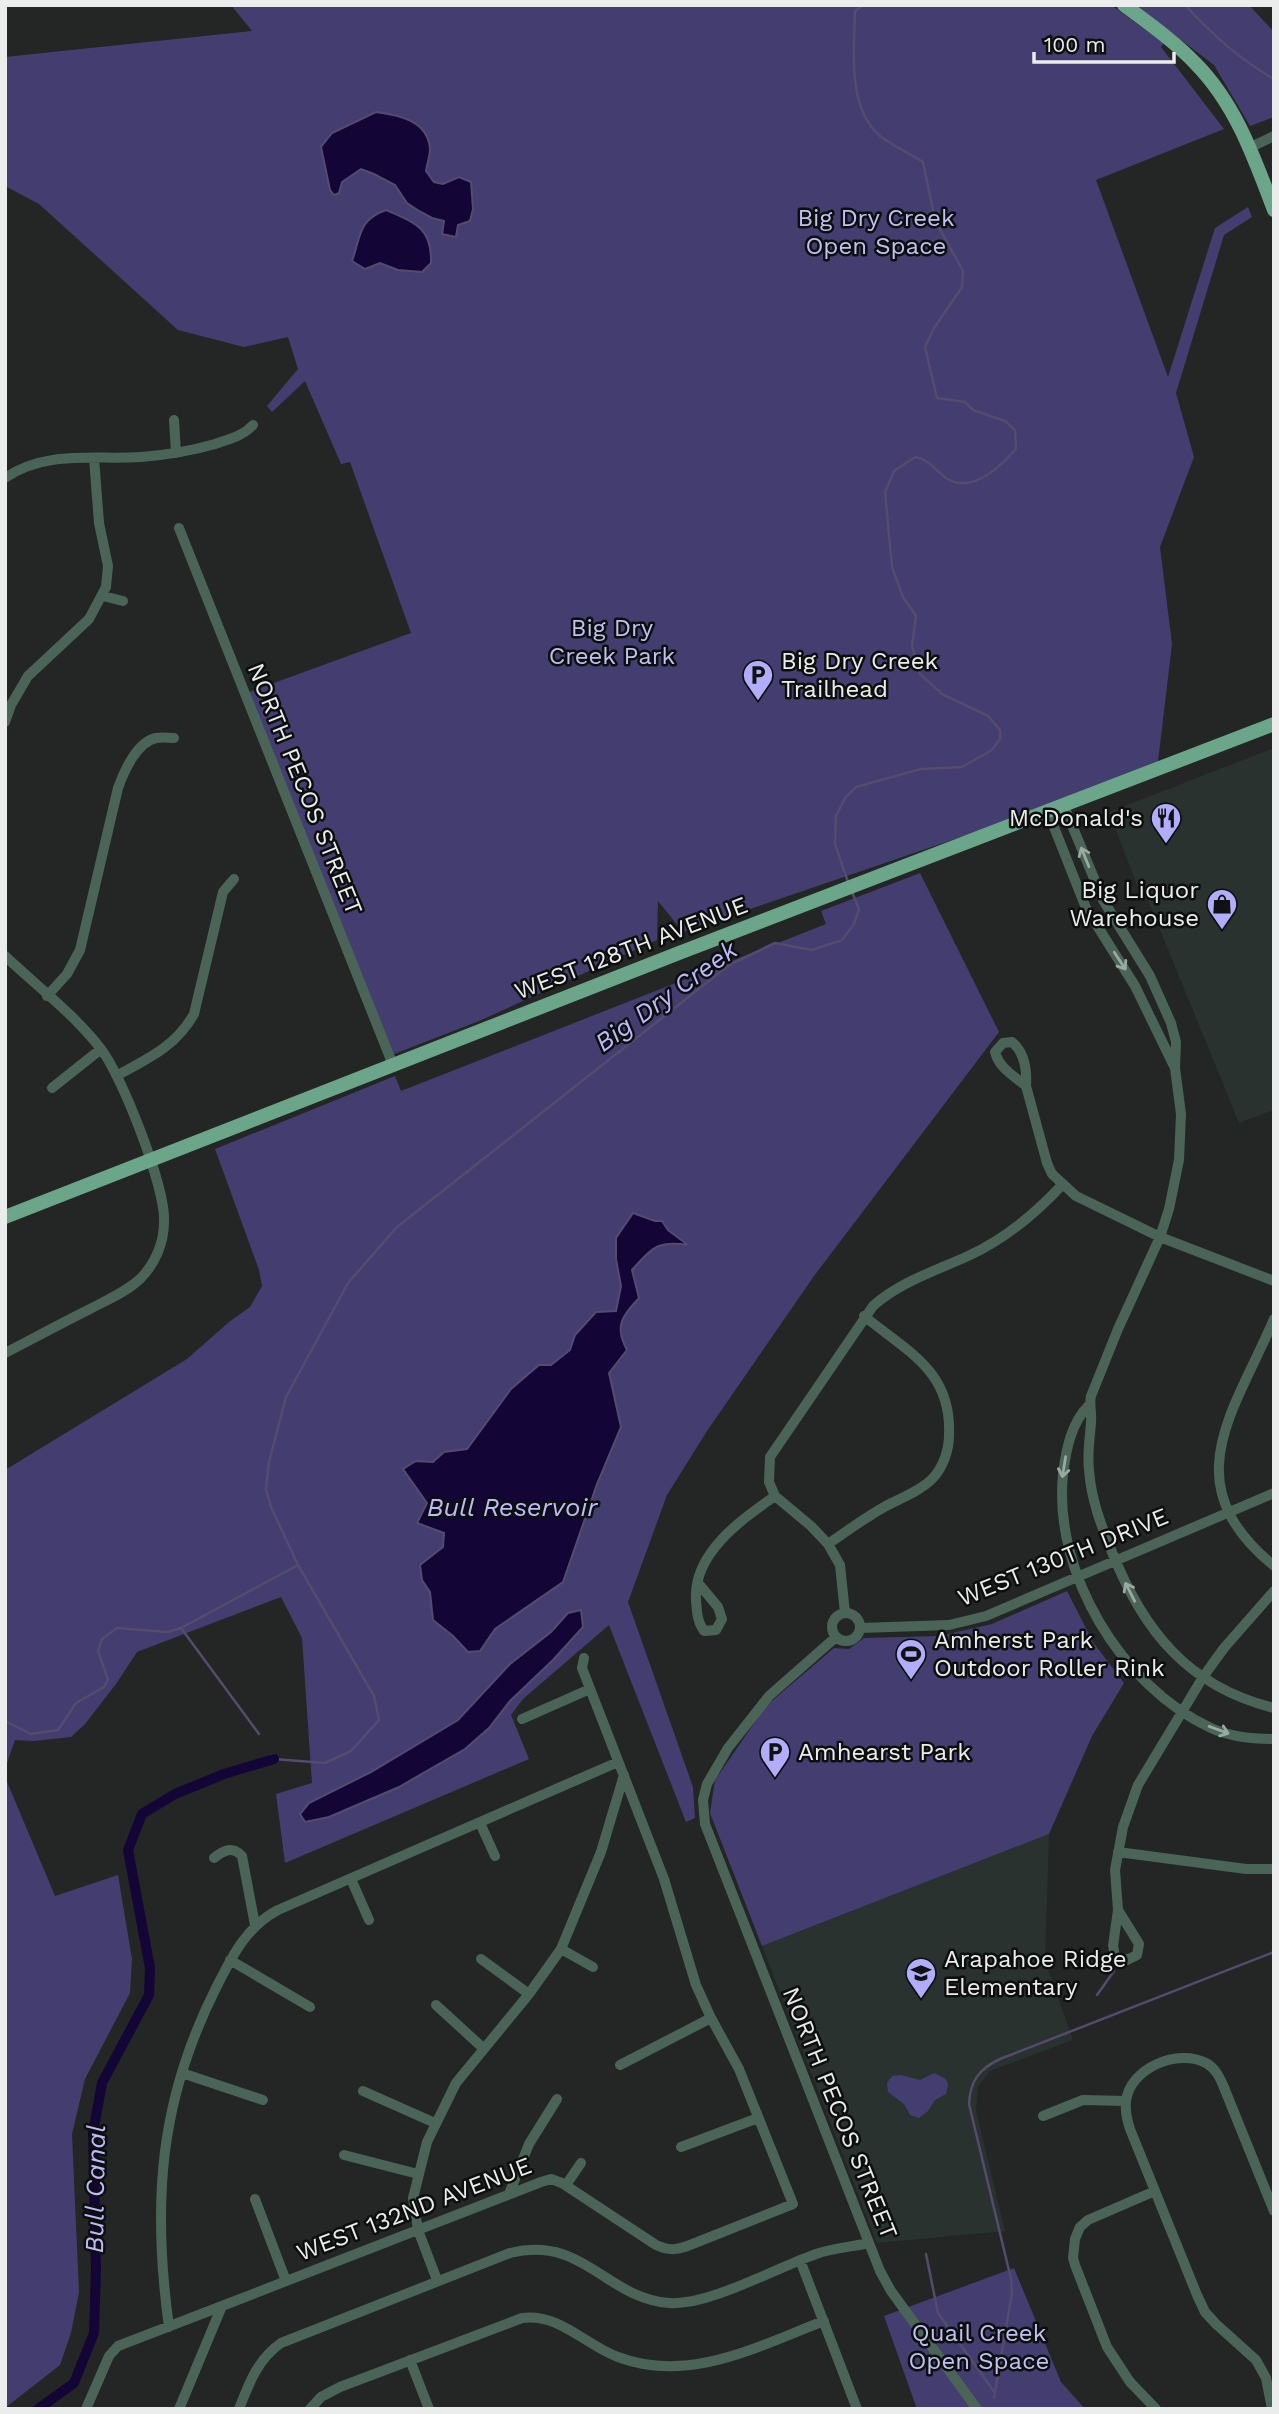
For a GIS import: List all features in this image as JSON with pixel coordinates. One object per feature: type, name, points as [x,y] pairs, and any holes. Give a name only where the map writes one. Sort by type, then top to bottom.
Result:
[{"type":"main road","points":[[1124,5],[1197,64],[1232,111],[1274,209]]},
{"type":"main road","name":"WEST 128TH AVENUE","points":[[5,1217],[1274,724]]},
{"type":"street","points":[[1249,148],[1274,136]]},
{"type":"street","points":[[174,420],[176,453]]},
{"type":"street","points":[[5,478],[22,467],[44,460],[176,453],[231,439],[247,432],[253,425]]},
{"type":"street","points":[[5,722],[11,705],[28,676],[89,620],[103,596],[108,566],[99,523],[94,458]]},
{"type":"street","name":"NORTH PECOS STREET","points":[[179,528],[393,1065]]},
{"type":"street","points":[[103,596],[123,601]]},
{"type":"street","points":[[47,996],[67,974],[80,950],[124,772],[149,741],[155,738],[174,738]]},
{"type":"street","points":[[1064,806],[1107,908],[1138,954],[1162,999],[1176,1042],[1175,1068],[1181,1114],[1180,1160],[1173,1196],[1160,1237],[1118,1329],[1089,1405],[1079,1415],[1074,1426],[1064,1464],[1063,1519],[1068,1548],[1077,1577],[1090,1604],[1114,1645],[1140,1676],[1182,1710],[1212,1728],[1239,1737],[1274,1739]]},
{"type":"street","points":[[1048,812],[1089,915],[1129,976],[1175,1068]]},
{"type":"street","points":[[118,1075],[170,1045],[194,1014],[223,892],[234,879]]},
{"type":"street","points":[[1089,915],[1107,908]]},
{"type":"street","points":[[5,956],[88,1033],[118,1075],[163,1202],[164,1223],[159,1251],[141,1278],[110,1298],[5,1353]]},
{"type":"street","points":[[52,1088],[101,1049]]},
{"type":"street","points":[[1026,1086],[1047,1163],[1062,1185],[1076,1196],[1160,1237],[1274,1281]]},
{"type":"street","points":[[845,1613],[840,1565],[828,1544],[775,1496],[769,1482],[770,1457],[864,1316],[883,1297],[1003,1236],[1062,1185]]},
{"type":"street","points":[[828,1544],[932,1479],[944,1459],[949,1440],[950,1419],[946,1398],[937,1379],[923,1364],[864,1316]]},
{"type":"street","points":[[1274,1319],[1227,1421],[1220,1442],[1218,1480],[1222,1496],[1244,1537],[1274,1566]]},
{"type":"street","points":[[1089,1405],[1092,1418],[1088,1461],[1092,1494],[1099,1519],[1128,1591],[1147,1623],[1172,1652],[1203,1677],[1230,1692],[1274,1708]]},
{"type":"street","name":"WEST 130TH DRIVE","points":[[860,1628],[949,1625],[986,1616],[1274,1493]]},
{"type":"street","points":[[698,1583],[708,1555],[740,1522],[775,1496]]},
{"type":"street","points":[[1118,1910],[1115,1870],[1122,1828],[1138,1785],[1203,1677],[1224,1648],[1274,1591]]},
{"type":"street","points":[[845,1613],[856,1617],[860,1628],[857,1636],[849,1641],[836,1637],[832,1629],[834,1620],[845,1613]]},
{"type":"street","name":"NORTH PECOS STREET","points":[[836,1637],[780,1685],[756,1710],[711,1775],[704,1794],[704,1813],[709,1835],[869,2243],[891,2291],[977,2409]]},
{"type":"street","points":[[584,1658],[582,1668],[664,1879],[686,1959],[710,2018],[739,2069],[758,2118],[681,2147]]},
{"type":"street","points":[[522,1719],[590,1689]]},
{"type":"street","points":[[169,2327],[163,2285],[160,2208],[170,2115],[201,2017],[230,1960],[255,1925],[278,1910],[618,1762]]},
{"type":"street","points":[[437,2280],[418,2230],[413,2198],[435,2123],[456,2083],[529,1994],[561,1949],[601,1852],[624,1775]]},
{"type":"street","points":[[480,1822],[495,1856]]},
{"type":"street","points":[[214,1858],[228,1849],[237,1851],[242,1856],[255,1925]]},
{"type":"street","points":[[1118,1853],[1246,1869],[1274,1869]]},
{"type":"street","points":[[351,1879],[369,1920]]},
{"type":"street","points":[[561,1949],[593,1967]]},
{"type":"street","points":[[481,1959],[529,1994]]},
{"type":"street","points":[[230,1960],[310,2007]]},
{"type":"street","points":[[436,2005],[483,2048]]},
{"type":"street","points":[[620,2065],[710,2018]]},
{"type":"street","points":[[1272,2409],[1265,2378],[1256,2360],[1205,2312],[1127,2118],[1126,2101],[1137,2078],[1143,2072],[1176,2059],[1192,2059],[1207,2064],[1217,2073],[1274,2211]]},
{"type":"street","points":[[183,2073],[263,2099]]},
{"type":"street","points":[[363,2091],[435,2123]]},
{"type":"street","points":[[509,2194],[529,2144],[557,2099]]},
{"type":"street","points":[[1043,2116],[1083,2101],[1126,2101]]},
{"type":"street","name":"WEST 132ND AVENUE","points":[[86,2409],[111,2352],[118,2346],[551,2179],[565,2185],[656,2245],[675,2250],[793,2204],[758,2118]]},
{"type":"street","points":[[344,2155],[418,2174]]},
{"type":"street","points":[[565,2185],[581,2163]]},
{"type":"street","points":[[1155,2191],[1088,2220],[1080,2227],[1075,2239],[1073,2258],[1107,2347],[1130,2382],[1156,2409]]},
{"type":"street","points":[[254,2199],[286,2281]]},
{"type":"street","points":[[239,2409],[257,2368],[281,2343],[510,2253],[539,2249],[573,2256],[638,2296],[653,2301],[682,2303],[704,2298],[825,2251],[869,2243]]},
{"type":"street","points":[[800,2260],[858,2409]]},
{"type":"street","points":[[179,2409],[222,2306]]},
{"type":"street","points":[[310,2409],[321,2397],[340,2387],[513,2321],[539,2317],[559,2323],[609,2354],[632,2362],[662,2367],[692,2366],[716,2361],[824,2321]]},
{"type":"street","points":[[410,2360],[429,2409]]},
{"type":"shaded area","points":[[1274,748],[1274,1110],[1239,1123],[1147,898],[1137,885],[1109,812]]},
{"type":"shaded area","name":"Arapahoe Ridge Elementary","points":[[1049,1834],[1045,1960],[1073,2040],[990,2071],[978,2087],[976,2110],[1005,2231],[877,2243],[762,1946]]},
{"type":"green space","name":"Big Dry Creek Open Space","points":[[231,5],[1111,5],[1164,43],[1161,47],[1224,129],[1096,180],[1168,377],[1215,228],[1248,207],[1252,217],[1224,235],[1176,393],[1194,457],[1160,547],[1172,644],[1157,770],[683,932],[658,901],[657,940],[479,1021],[389,1056],[244,694],[411,633],[350,462],[341,464],[305,381],[272,412],[267,406],[298,369],[288,337],[244,347],[178,330],[39,204],[5,186],[5,57],[252,31]]},
{"type":"green space","points":[[1135,5],[1249,5],[1274,32],[1274,117],[1250,126],[1214,65]]},
{"type":"green space","points":[[920,873],[999,1032],[814,1276],[707,1431],[667,1495],[628,1602],[693,1787],[695,1818],[686,1822],[609,1625],[523,1699],[511,1715],[529,1759],[285,1863],[276,1794],[312,1783],[302,1638],[281,1597],[137,1652],[85,1724],[71,1737],[15,1740],[5,1769],[5,1470],[187,1359],[250,1307],[262,1286],[259,1270],[215,1149],[395,1076],[401,1091],[826,924],[821,911]]},
{"type":"green space","points":[[1067,1591],[1093,1642],[1124,1683],[1092,1736],[1049,1834],[762,1946],[710,1813],[715,1780],[766,1706],[834,1648],[849,1649],[864,1638],[939,1636],[992,1624]]},
{"type":"green space","points":[[5,1777],[55,1896],[118,1875],[132,1959],[130,1993],[85,2079],[72,2134],[79,2292],[71,2333],[60,2365],[5,2408]]},
{"type":"green space","points":[[934,2073],[946,2079],[946,2094],[935,2100],[919,2118],[910,2115],[904,2104],[888,2092],[887,2083],[892,2076],[901,2075],[920,2080]]},
{"type":"green space","name":"Quail Creek Open Space","points":[[1014,2268],[1061,2382],[1085,2409],[917,2409],[884,2316]]},
{"type":"water","points":[[376,112],[402,117],[424,131],[430,149],[426,171],[434,182],[443,184],[459,177],[471,182],[473,209],[470,221],[458,225],[456,237],[442,234],[444,221],[432,218],[407,203],[395,185],[361,169],[342,182],[339,193],[334,195],[330,190],[321,147],[332,133]]},
{"type":"water","points":[[386,210],[413,223],[425,234],[431,251],[431,263],[422,272],[398,270],[380,263],[365,269],[352,261],[365,224]]},
{"type":"water","name":"Bull Reservoir","points":[[633,1213],[662,1221],[668,1230],[688,1245],[669,1244],[656,1247],[632,1270],[639,1298],[622,1322],[621,1334],[627,1350],[609,1373],[621,1427],[597,1484],[563,1582],[495,1629],[480,1651],[468,1652],[433,1620],[430,1592],[422,1580],[420,1565],[443,1547],[444,1533],[417,1523],[427,1503],[403,1469],[416,1461],[433,1462],[444,1452],[467,1449],[511,1389],[539,1365],[551,1365],[570,1350],[575,1335],[596,1312],[616,1311],[621,1286],[616,1259],[616,1238]]},
{"type":"water","points":[[581,1610],[583,1627],[510,1701],[489,1728],[465,1749],[399,1787],[329,1817],[305,1822],[300,1814],[309,1803],[371,1772],[458,1720],[510,1664],[551,1632],[568,1613]]},
{"type":"waterway","name":"Big Dry Creek","points":[[848,882],[835,844],[836,816],[845,798],[856,787],[921,769],[962,767],[992,750],[1000,739],[1000,730],[988,716],[942,694],[920,674],[912,646],[916,616],[903,597],[892,567],[885,492],[894,471],[915,457],[928,462],[946,478],[965,483],[984,477],[1016,449],[1015,430],[1005,421],[973,410],[965,402],[937,398],[925,347],[934,328],[962,287],[963,271],[935,220],[923,162],[880,136],[869,124],[862,110],[857,94],[854,43],[855,11],[863,5]]},
{"type":"waterway","points":[[1185,5],[1226,45],[1274,79]]},
{"type":"waterway","name":"Big Dry Creek","points":[[272,1755],[274,1759],[325,1763],[351,1751],[379,1720],[374,1696],[298,1565],[271,1507],[266,1489],[269,1462],[286,1397],[348,1283],[397,1227],[729,965],[775,943],[812,950],[842,940],[854,924],[859,909],[852,892]]},
{"type":"waterway","name":"Big Dry Creek","points":[[181,1628],[298,1565]]},
{"type":"waterway","name":"Big Dry Creek","points":[[5,1721],[31,1734],[58,1730],[76,1703],[104,1687],[108,1680],[98,1651],[102,1639],[117,1628],[168,1632],[181,1628],[259,1734]]},
{"type":"waterway","name":"Bull Canal","points":[[38,2409],[74,2383],[94,2333],[96,2270],[93,2133],[102,2083],[149,1995],[150,1968],[128,1850],[142,1814],[175,1794],[224,1774],[274,1759]]},
{"type":"waterway","points":[[994,2398],[1012,2293],[1011,2279],[969,2104],[971,2089],[977,2077],[986,2067],[1000,2059],[1274,1952]]},
{"type":"waterway","points":[[1097,1995],[1114,1971]]},
{"type":"waterway","points":[[926,2254],[938,2313],[995,2393]]},
{"type":"place","name":"Big Dry Creek Trailhead","points":[[758,702]]},
{"type":"place","name":"McDonald's","points":[[1166,845]]},
{"type":"place","name":"Big Liquor Warehouse","points":[[1222,931]]},
{"type":"place","name":"Amherst Park Outdoor Roller Rink","points":[[911,1681]]},
{"type":"place","name":"Amhearst Park","points":[[775,1779]]},
{"type":"place","name":"Arapahoe Ridge Elementary","points":[[921,2000]]},
{"type":"park label","name":"Big Dry Creek Park","points":[[612,642]]}]
